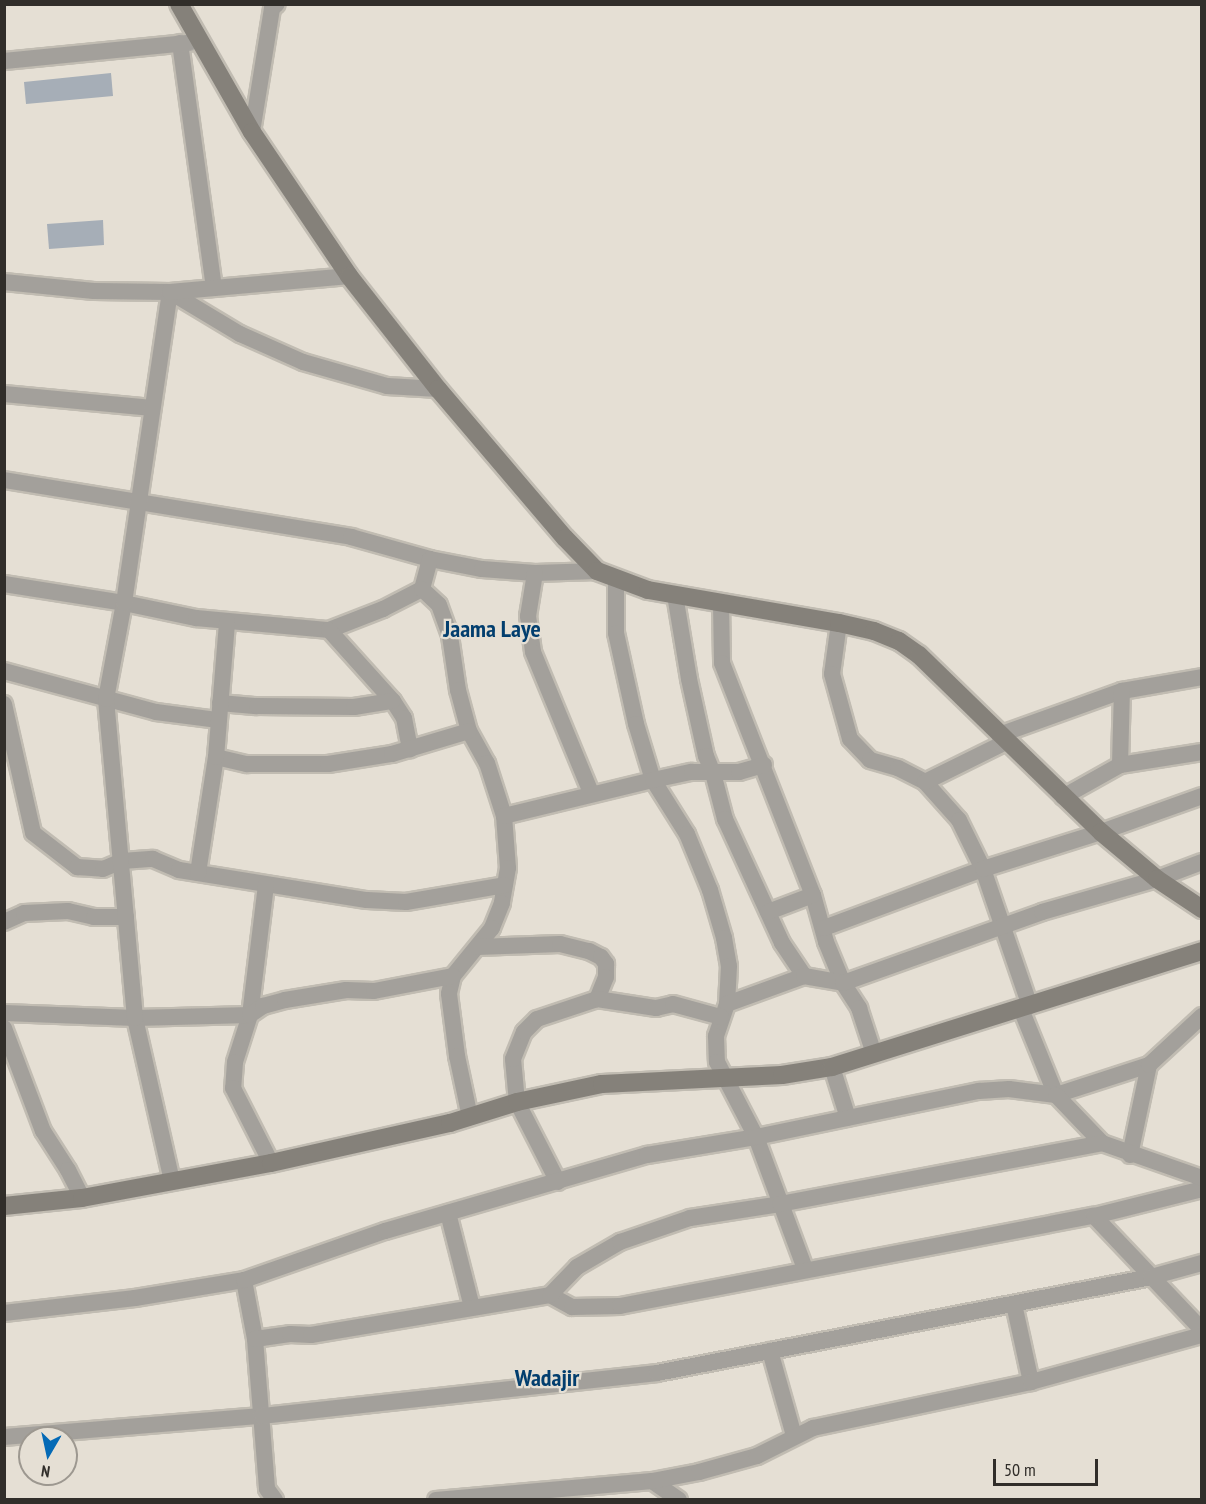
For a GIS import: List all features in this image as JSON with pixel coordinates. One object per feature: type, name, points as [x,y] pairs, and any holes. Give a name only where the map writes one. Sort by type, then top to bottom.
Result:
[{"type":"street","points":[[179,4],[252,132],[349,276],[438,389],[565,538],[597,571],[616,580],[675,595],[839,623],[874,631],[899,641],[919,655],[1101,832],[1157,879],[1202,909]]},
{"type":"street","points":[[252,132],[272,8],[277,4]]},
{"type":"street","points":[[4,61],[199,42]]},
{"type":"street","points":[[180,43],[214,288]]},
{"type":"street","points":[[4,282],[83,291],[170,292],[349,276]]},
{"type":"street","points":[[170,292],[240,334],[303,362],[387,386],[438,389]]},
{"type":"street","points":[[170,292],[124,603],[106,699],[135,1018],[172,1181]]},
{"type":"street","points":[[4,394],[152,408]]},
{"type":"street","points":[[4,480],[351,537],[430,559],[482,569],[535,573],[597,571]]},
{"type":"street","points":[[4,584],[124,603],[196,618],[329,630],[382,609],[422,589],[430,559]]},
{"type":"street","points":[[535,573],[528,616],[533,652],[591,793]]},
{"type":"street","points":[[616,580],[616,633],[636,724],[652,780],[687,834],[710,890],[729,966],[724,1011],[716,1036],[717,1062],[756,1137],[805,1269]]},
{"type":"street","points":[[422,589],[440,605],[450,636],[458,690],[469,732],[487,763],[504,816],[508,868],[502,903],[492,928],[453,976],[449,994],[452,1027],[470,1117]]},
{"type":"street","points":[[675,595],[689,679],[706,756],[713,772],[725,819],[782,943],[804,976]]},
{"type":"street","points":[[721,603],[722,663],[764,765],[813,895],[824,928],[826,942],[843,983],[859,1008],[874,1054]]},
{"type":"street","points":[[198,873],[216,757],[228,622]]},
{"type":"street","points":[[839,623],[832,675],[836,697],[850,739],[870,760],[898,768],[926,782],[959,820],[983,868],[1003,926],[1026,1008],[1056,1095],[1102,1143],[1130,1155],[1202,1178]]},
{"type":"street","points":[[329,630],[393,701],[404,718],[410,748]]},
{"type":"street","points":[[4,671],[156,712],[218,720]]},
{"type":"street","points":[[926,782],[1002,738],[1122,691],[1202,677]]},
{"type":"street","points":[[1120,765],[1122,691]]},
{"type":"street","points":[[220,702],[257,706],[354,707],[393,701]]},
{"type":"street","points":[[6,714],[33,833],[77,867],[103,869],[122,861],[153,859],[166,867],[266,885],[367,900],[406,902],[505,885]]},
{"type":"street","points":[[216,757],[247,764],[328,764],[410,748],[469,732]]},
{"type":"street","points":[[1063,797],[1120,765],[1202,752]]},
{"type":"street","points":[[504,816],[591,793],[692,772],[740,772],[764,765]]},
{"type":"street","points":[[824,928],[983,868],[1101,832],[1202,796]]},
{"type":"street","points":[[558,1182],[517,1102],[513,1059],[524,1032],[537,1019],[597,999],[656,1008],[673,1004],[724,1011],[804,976],[843,983],[1042,912],[1157,879],[1202,862]]},
{"type":"street","points":[[266,885],[250,1015],[235,1062],[233,1088],[271,1163]]},
{"type":"street","points":[[768,912],[813,895]]},
{"type":"street","points":[[4,922],[24,913],[68,911],[94,917],[126,917]]},
{"type":"street","points":[[477,947],[560,944],[589,951],[601,957],[606,964],[606,977],[597,999]]},
{"type":"street","points":[[4,1206],[82,1198],[271,1163],[470,1117],[517,1102],[602,1084],[782,1075],[832,1067],[1202,951]]},
{"type":"street","points":[[4,1013],[135,1018],[250,1015],[263,1006],[285,1000],[346,990],[374,991],[453,976]]},
{"type":"street","points":[[4,1312],[135,1298],[244,1280],[385,1231],[647,1155],[756,1137],[980,1091],[1009,1089],[1056,1095],[1149,1065],[1202,1016]]},
{"type":"street","points":[[4,1028],[43,1131],[69,1170],[82,1198]]},
{"type":"street","points":[[1130,1155],[1149,1065]]},
{"type":"street","points":[[832,1067],[848,1118]]},
{"type":"street","points":[[255,1339],[290,1334],[311,1335],[550,1295],[577,1267],[620,1242],[690,1218],[780,1204],[1102,1143]]},
{"type":"street","points":[[550,1295],[572,1307],[600,1308],[1094,1216],[1202,1189]]},
{"type":"street","points":[[448,1213],[472,1307]]},
{"type":"street","points":[[1094,1216],[1202,1330]]},
{"type":"street","points":[[4,1437],[262,1416],[657,1373],[1151,1278],[1202,1263]]},
{"type":"street","points":[[244,1280],[255,1339],[267,1489],[275,1500]]},
{"type":"street","points":[[1014,1304],[1031,1382]]},
{"type":"street","points":[[436,1500],[652,1481],[699,1472],[757,1456],[813,1428],[1031,1382],[1202,1335]]},
{"type":"street","points":[[770,1351],[794,1436]]},
{"type":"street","points":[[652,1481],[679,1500]]},
{"type":"building","points":[[111,73],[113,96],[26,104],[24,82]]},
{"type":"building","points":[[103,220],[104,245],[49,249],[47,224]]},
{"type":"district","name":"Jaama Laye","points":[[492,629]]},
{"type":"district","name":"Wadajir","points":[[547,1378]]}]
